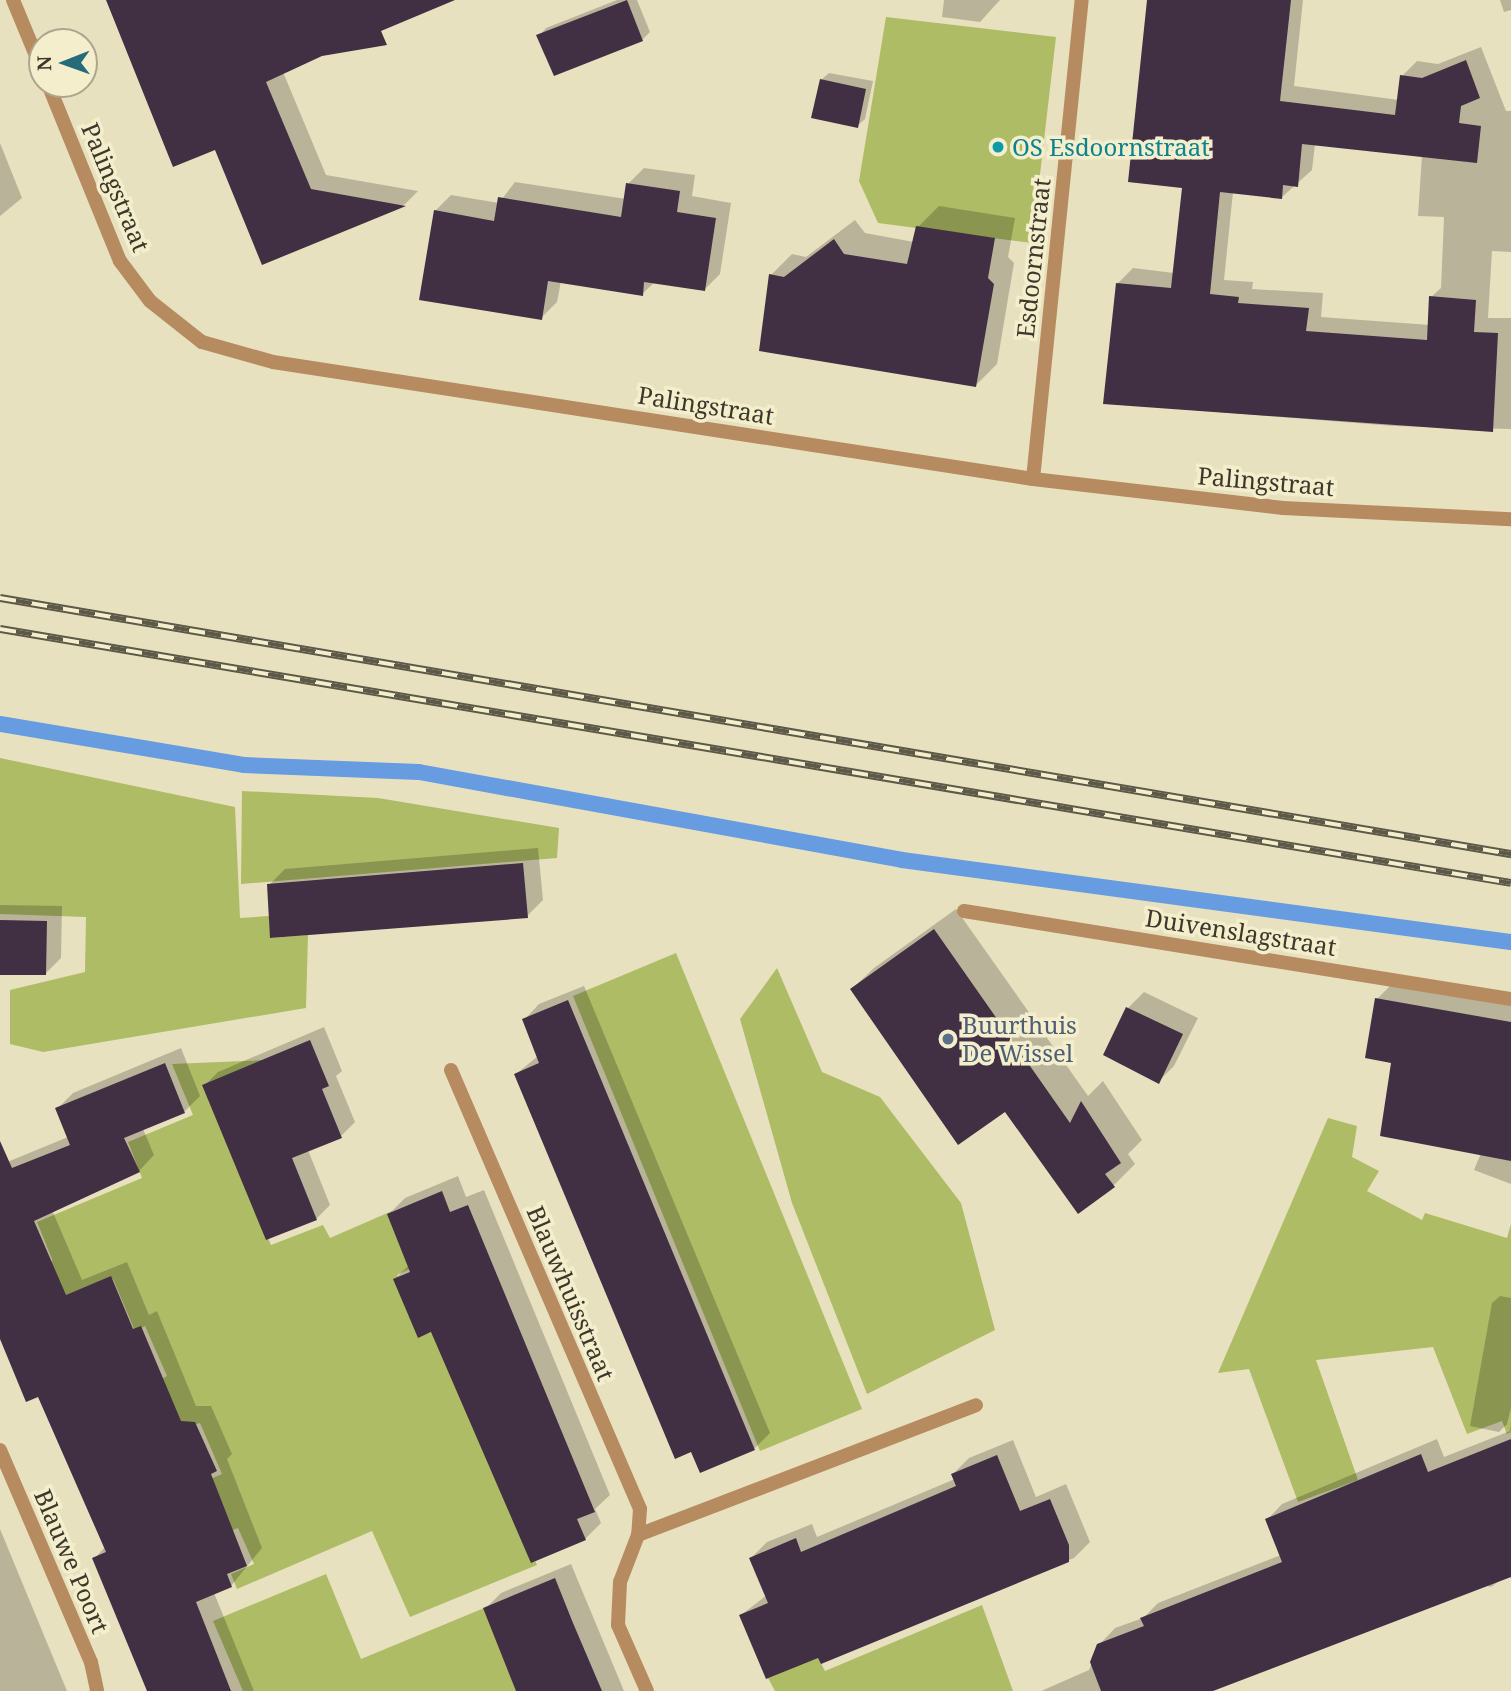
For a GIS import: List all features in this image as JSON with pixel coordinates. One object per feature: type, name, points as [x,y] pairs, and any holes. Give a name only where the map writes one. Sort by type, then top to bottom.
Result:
[{"type":"street","points":[[13,0],[28,36]]},
{"type":"street","name":"Esdoornstraat","points":[[1033,479],[1082,0]]},
{"type":"street","name":"Palingstraat","points":[[54,98],[120,261],[150,300],[202,342],[287,364],[1033,479],[1283,508],[1511,519]]},
{"type":"street","name":"Duivenslagstraat","points":[[964,911],[1511,999]]},
{"type":"street","name":"Blauwhuisstraat","points":[[451,1070],[640,1509],[638,1535],[620,1582],[618,1625],[647,1691]]},
{"type":"street","points":[[638,1535],[976,1405]]},
{"type":"street","name":"Blauwe Poort","points":[[0,1450],[91,1662],[97,1691]]},
{"type":"green space","points":[[886,17],[1056,37],[1032,243],[878,223],[859,181]]},
{"type":"green space","points":[[0,758],[235,807],[240,918],[269,916],[271,938],[308,935],[306,1008],[43,1052],[10,1044],[10,990],[85,972],[86,917],[0,914]]},
{"type":"green space","points":[[242,791],[378,798],[559,828],[557,858],[241,884]]},
{"type":"green space","points":[[676,953],[862,1409],[760,1451],[573,996]]},
{"type":"green space","points":[[777,968],[822,1072],[880,1097],[961,1203],[995,1330],[867,1394],[792,1203],[740,1019]]},
{"type":"green space","points":[[267,1060],[224,1130],[271,1245],[323,1225],[330,1238],[392,1211],[416,1266],[397,1275],[423,1335],[436,1331],[537,1565],[410,1617],[372,1531],[237,1589],[231,1574],[254,1564],[238,1528],[222,1534],[201,1483],[222,1474],[200,1423],[181,1430],[160,1380],[167,1376],[145,1326],[135,1331],[113,1279],[52,1305],[52,1259],[37,1222],[142,1178],[128,1142],[193,1115],[172,1064]]},
{"type":"green space","points":[[1328,1118],[1357,1126],[1352,1157],[1379,1171],[1367,1191],[1422,1220],[1425,1213],[1507,1238],[1511,1224],[1511,1432],[1507,1434],[1502,1421],[1467,1434],[1433,1347],[1316,1360],[1358,1480],[1298,1502],[1249,1369],[1218,1373]]},
{"type":"green space","points":[[326,1574],[361,1659],[489,1606],[525,1691],[243,1691],[213,1621]]},
{"type":"green space","points":[[982,1605],[1013,1691],[775,1691],[768,1678],[818,1657],[825,1671]]},
{"type":"building","points":[[106,0],[455,0],[381,31],[387,45],[322,56],[266,82],[311,189],[406,206],[262,265],[215,150],[173,167]]},
{"type":"building","points":[[627,0],[643,41],[554,76],[536,35]]},
{"type":"building","points":[[1147,0],[1291,0],[1280,101],[1395,115],[1400,75],[1422,78],[1466,60],[1480,98],[1461,106],[1459,123],[1481,126],[1477,163],[1302,144],[1298,187],[1283,185],[1282,199],[1220,192],[1210,294],[1239,297],[1238,303],[1309,308],[1306,331],[1427,340],[1429,296],[1476,300],[1474,332],[1498,333],[1493,432],[1103,404],[1116,283],[1171,288],[1182,188],[1128,182]]},
{"type":"building","points":[[820,79],[866,89],[858,128],[811,118]]},
{"type":"building","points":[[626,183],[680,191],[677,212],[716,218],[705,291],[644,282],[643,296],[548,281],[542,320],[419,300],[434,210],[494,221],[498,197],[621,217]]},
{"type":"building","points":[[916,226],[995,238],[988,278],[994,284],[976,387],[759,351],[769,274],[784,277],[834,239],[844,254],[907,264]]},
{"type":"building","points":[[523,863],[528,918],[270,938],[267,884]]},
{"type":"building","points":[[0,920],[47,921],[46,975],[0,975]]},
{"type":"building","name":"Buurthuis De Wissel","points":[[934,929],[1070,1123],[1081,1101],[1121,1163],[1105,1174],[1115,1187],[1078,1214],[1005,1112],[958,1145],[850,989]]},
{"type":"building","points":[[1375,998],[1511,1022],[1511,1161],[1380,1136],[1391,1063],[1365,1058]]},
{"type":"building","points":[[568,1000],[755,1450],[700,1473],[691,1452],[675,1459],[514,1074],[539,1063],[522,1019]]},
{"type":"building","points":[[1126,1007],[1183,1034],[1159,1084],[1103,1055]]},
{"type":"building","points":[[310,1040],[329,1086],[322,1089],[342,1138],[292,1158],[317,1220],[266,1240],[202,1085]]},
{"type":"building","points":[[165,1063],[185,1113],[124,1138],[140,1172],[34,1221],[66,1295],[111,1276],[133,1329],[141,1326],[181,1421],[195,1422],[217,1471],[211,1474],[247,1566],[227,1574],[232,1587],[196,1602],[231,1691],[147,1691],[92,1558],[106,1552],[38,1397],[26,1402],[0,1339],[0,1141],[12,1168],[70,1145],[55,1108]]},
{"type":"building","points":[[442,1191],[450,1212],[468,1205],[595,1512],[577,1519],[586,1540],[531,1563],[431,1332],[418,1338],[393,1279],[410,1272],[387,1214]]},
{"type":"building","points":[[1511,1439],[1511,1577],[1213,1691],[1101,1691],[1090,1662],[1097,1644],[1144,1626],[1140,1618],[1282,1562],[1265,1519],[1421,1454],[1428,1472]]},
{"type":"building","points":[[997,1455],[1020,1511],[1050,1499],[1069,1545],[1069,1562],[821,1664],[818,1658],[766,1679],[739,1615],[768,1603],[749,1558],[796,1538],[801,1552],[956,1486],[951,1474]]},
{"type":"building","points":[[555,1578],[602,1691],[516,1691],[483,1608]]},
{"type":"waterway","points":[[0,724],[244,765],[419,772],[902,860],[1511,942]]},
{"type":"railway","points":[[0,598],[1511,854]]},
{"type":"railway","points":[[0,629],[1511,883]]},
{"type":"place","name":"OS Esdoornstraat","points":[[998,147]]},
{"type":"place","name":"Buurthuis De Wissel","points":[[948,1039]]}]
